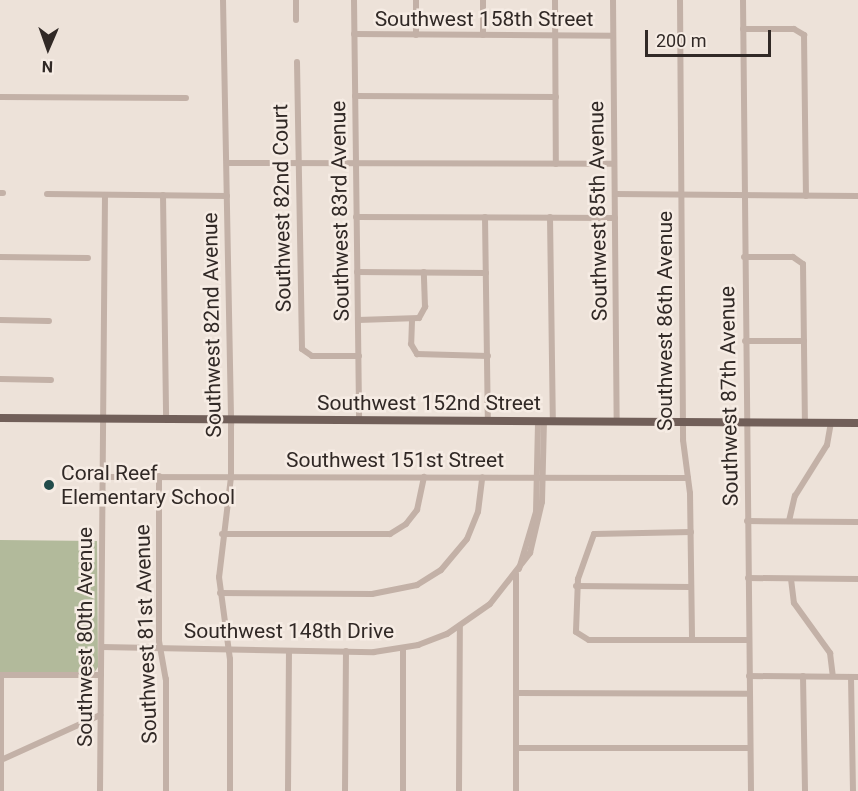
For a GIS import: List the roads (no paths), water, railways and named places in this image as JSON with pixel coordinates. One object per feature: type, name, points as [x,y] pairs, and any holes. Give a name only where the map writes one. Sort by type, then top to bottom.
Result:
[{"type":"main road","name":"Southwest 152nd Street","points":[[0,418],[858,423]]},
{"type":"street","name":"Southwest 82nd Avenue","points":[[223,0],[231,477],[222,534],[220,593],[229,649],[230,791]]},
{"type":"street","points":[[296,0],[296,20]]},
{"type":"street","name":"Southwest 83rd Avenue","points":[[354,0],[359,421]]},
{"type":"street","points":[[416,0],[416,35]]},
{"type":"street","points":[[483,0],[483,35]]},
{"type":"street","points":[[555,0],[556,164]]},
{"type":"street","name":"Southwest 85th Avenue","points":[[613,0],[617,422]]},
{"type":"street","name":"Southwest 86th Avenue","points":[[680,0],[683,422],[688,478],[692,640]]},
{"type":"street","name":"Southwest 87th Avenue","points":[[742,0],[751,791]]},
{"type":"street","points":[[743,29],[801,32],[805,42],[806,196]]},
{"type":"street","name":"Southwest 158th Street","points":[[354,34],[613,36]]},
{"type":"street","name":"Southwest 82nd Court","points":[[297,62],[304,353],[359,356]]},
{"type":"street","points":[[355,96],[556,97]]},
{"type":"street","points":[[0,97],[186,98]]},
{"type":"street","points":[[226,162],[614,164]]},
{"type":"street","points":[[47,194],[227,196]]},
{"type":"street","points":[[615,194],[858,196]]},
{"type":"street","name":"Southwest 80th Avenue","points":[[100,791],[105,195]]},
{"type":"street","points":[[163,195],[166,419]]},
{"type":"street","points":[[356,217],[615,218]]},
{"type":"street","points":[[486,217],[488,421]]},
{"type":"street","points":[[516,791],[518,571],[538,528],[545,422],[550,218]]},
{"type":"street","points":[[0,257],[88,258]]},
{"type":"street","points":[[744,257],[801,261],[805,422]]},
{"type":"street","points":[[357,272],[486,273]]},
{"type":"street","points":[[358,320],[412,321],[424,309],[424,272]]},
{"type":"street","points":[[0,320],[49,321]]},
{"type":"street","points":[[412,321],[415,353],[488,356]]},
{"type":"street","points":[[745,341],[804,341]]},
{"type":"street","points":[[0,379],[51,380]]},
{"type":"street","points":[[789,521],[795,496],[827,445],[831,423]]},
{"type":"street","name":"Southwest 81st Avenue","points":[[159,476],[160,647],[166,679],[166,791]]},
{"type":"street","name":"Southwest 151st Street","points":[[103,477],[688,478]]},
{"type":"street","points":[[222,534],[390,534],[414,516],[424,477]]},
{"type":"street","points":[[220,593],[372,594],[417,585],[449,562],[467,539],[477,512],[482,477]]},
{"type":"street","points":[[747,521],[858,522]]},
{"type":"street","points":[[690,532],[604,531],[591,537],[576,586],[575,626],[580,636],[594,640],[748,640]]},
{"type":"street","name":"Southwest 148th Drive","points":[[102,647],[289,651],[403,649],[432,641],[460,627],[490,604],[518,571]]},
{"type":"street","points":[[748,578],[858,579]]},
{"type":"street","points":[[791,579],[794,603],[830,653],[833,676]]},
{"type":"street","points":[[576,586],[692,587]]},
{"type":"street","points":[[459,791],[460,627]]},
{"type":"street","points":[[403,649],[403,791]]},
{"type":"street","points":[[288,791],[289,651]]},
{"type":"street","points":[[345,791],[346,651]]},
{"type":"street","points":[[1,791],[0,675],[101,675]]},
{"type":"street","points":[[749,676],[855,677],[853,791]]},
{"type":"street","points":[[803,676],[805,791]]},
{"type":"street","points":[[517,693],[749,694]]},
{"type":"street","points":[[1,760],[100,715]]},
{"type":"street","points":[[517,748],[750,748]]},
{"type":"place","name":"Coral Reef Elementary School","points":[[49,485]]}]
